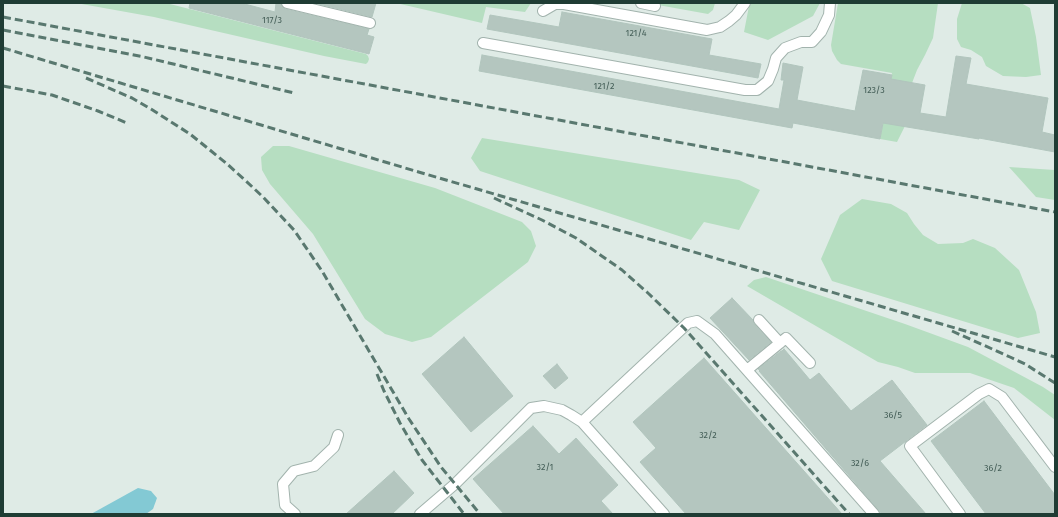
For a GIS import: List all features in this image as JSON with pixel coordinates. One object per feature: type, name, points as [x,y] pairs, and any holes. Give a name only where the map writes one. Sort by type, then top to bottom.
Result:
[{"type":"lane","points":[[287,3],[370,23]]},
{"type":"lane","points":[[641,3],[655,6]]},
{"type":"lane","points":[[543,11],[555,4],[564,4],[706,30],[720,27],[729,21],[736,15],[745,3]]},
{"type":"lane","points":[[483,43],[745,90],[757,90],[768,81],[776,58],[785,48],[801,42],[812,42],[821,32],[829,15],[830,3]]},
{"type":"lane","points":[[759,320],[780,343]]},
{"type":"lane","points":[[582,422],[688,323],[697,321],[715,334],[874,514]]},
{"type":"lane","points":[[747,370],[786,338],[810,364]]},
{"type":"lane","points":[[960,514],[910,446],[979,394],[989,389],[1002,397],[1055,467]]},
{"type":"lane","points":[[420,514],[455,484],[531,408],[544,406],[562,410],[582,422],[664,514]]},
{"type":"lane","points":[[295,514],[285,506],[283,484],[294,471],[314,466],[334,447],[338,435]]},
{"type":"green space","points":[[76,3],[166,3],[366,54],[369,59],[366,64],[324,56],[154,17]]},
{"type":"green space","points":[[396,3],[531,3],[525,12],[486,7],[482,23]]},
{"type":"green space","points":[[656,3],[715,3],[713,10],[708,14],[658,5]]},
{"type":"green space","points":[[752,3],[820,3],[813,16],[768,40],[744,32],[749,6]]},
{"type":"green space","points":[[838,3],[938,3],[933,38],[912,83],[905,126],[897,142],[880,139],[892,73],[841,64],[832,51],[831,45]]},
{"type":"green space","points":[[962,3],[1021,3],[1030,8],[1036,37],[1041,75],[1026,77],[1003,76],[986,66],[982,57],[971,50],[961,47],[957,39],[957,19]]},
{"type":"green space","points":[[482,138],[739,180],[760,190],[739,230],[704,222],[691,240],[480,171],[471,158]]},
{"type":"green space","points":[[273,146],[289,146],[435,188],[522,222],[531,231],[536,246],[528,262],[431,337],[412,342],[385,334],[365,319],[313,234],[270,184],[262,170],[261,157]]},
{"type":"green space","points":[[1009,167],[1055,170],[1055,200],[1036,197]]},
{"type":"green space","points":[[862,199],[891,204],[907,213],[923,235],[938,244],[963,243],[973,239],[995,248],[1019,270],[1036,312],[1040,333],[1018,338],[832,281],[821,259],[840,215]]},
{"type":"green space","points":[[766,277],[968,347],[1043,387],[1055,395],[1055,420],[1014,388],[970,373],[915,373],[878,362],[747,286],[754,280]]},
{"type":"water","points":[[138,488],[151,491],[157,498],[153,509],[146,514],[91,514]]},
{"type":"building","points":[[190,3],[241,3],[275,12],[276,3],[281,3],[282,7],[285,9],[369,29],[367,35],[374,37],[369,54],[189,8]]},
{"type":"building","points":[[315,3],[376,3],[372,17]]},
{"type":"building","points":[[562,12],[712,39],[709,55],[761,64],[758,78],[487,29],[490,15],[559,27]]},
{"type":"building","points":[[482,55],[779,109],[784,80],[781,80],[783,63],[803,67],[797,100],[855,111],[863,70],[892,75],[891,79],[925,85],[920,113],[946,117],[956,56],[971,58],[966,84],[1048,98],[1042,132],[1055,135],[1055,152],[883,123],[880,139],[793,123],[792,128],[479,71]]},
{"type":"building","points":[[732,298],[771,342],[749,360],[710,318]]},
{"type":"building","points":[[464,337],[513,396],[471,432],[422,374]]},
{"type":"building","points":[[784,349],[810,380],[819,373],[851,411],[892,380],[927,425],[880,461],[926,514],[882,514],[759,371],[760,370],[758,369]]},
{"type":"building","points":[[704,358],[842,514],[686,514],[640,462],[656,448],[633,422]]},
{"type":"building","points":[[557,364],[568,378],[555,389],[543,376]]},
{"type":"building","points":[[984,401],[1055,495],[1055,514],[986,514],[931,441]]},
{"type":"building","points":[[533,426],[559,454],[576,438],[618,485],[601,501],[613,514],[504,514],[473,479]]},
{"type":"building","points":[[394,471],[414,493],[392,514],[346,514]]},
{"type":"railway","points":[[3,17],[1055,212]]},
{"type":"railway","points":[[3,30],[144,57],[294,93]]},
{"type":"railway","points":[[3,48],[422,173],[1055,357]]},
{"type":"railway","points":[[86,78],[132,98],[190,134],[246,181],[294,230],[322,271],[409,419],[441,467],[480,514]]},
{"type":"railway","points":[[3,86],[52,95],[127,123]]},
{"type":"railway","points":[[494,198],[542,220],[576,238],[622,270],[649,294],[684,328],[849,514]]},
{"type":"railway","points":[[952,331],[1025,364],[1055,383]]},
{"type":"railway","points":[[377,374],[400,423],[422,460],[464,514]]}]
